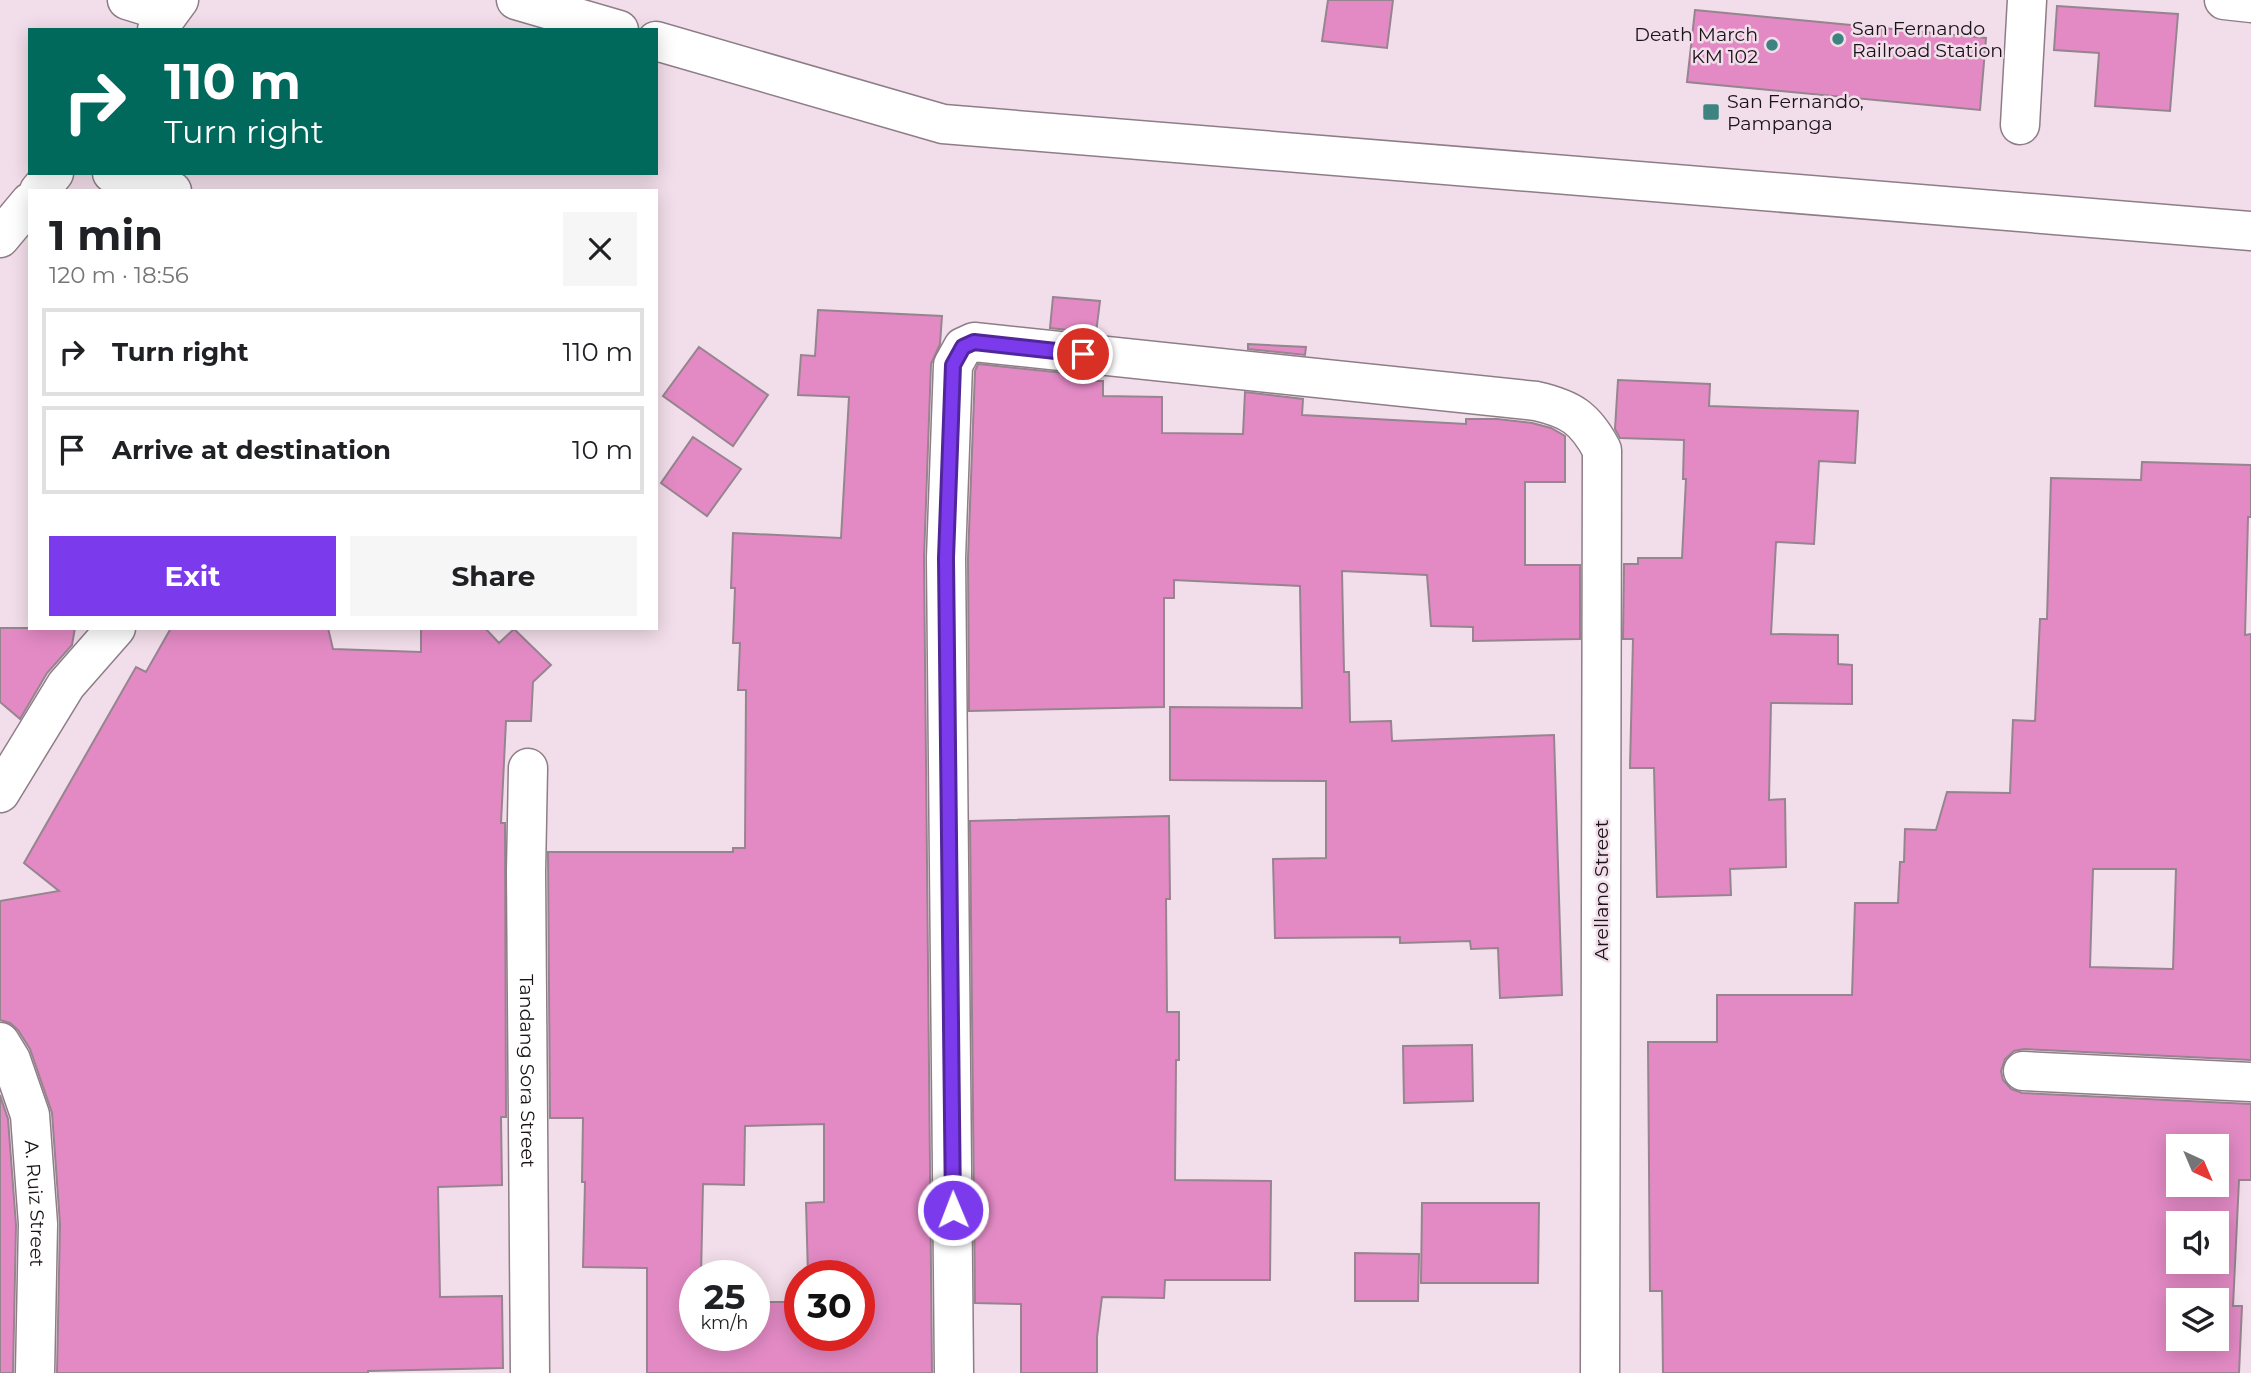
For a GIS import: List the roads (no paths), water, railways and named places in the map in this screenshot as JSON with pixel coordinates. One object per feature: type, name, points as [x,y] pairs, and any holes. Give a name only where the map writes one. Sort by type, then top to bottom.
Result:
[{"type":"street","points":[[127,0],[168,14]]},
{"type":"street","points":[[516,0],[612,28]]},
{"type":"street","points":[[2020,125],[2027,0]]},
{"type":"street","points":[[2224,0],[2251,3]]},
{"type":"street","points":[[658,42],[943,124],[2251,231]]},
{"type":"street","points":[[41,189],[52,175]]},
{"type":"street","points":[[119,175],[165,189]]},
{"type":"street","points":[[0,238],[28,204]]},
{"type":"street","name":"Arellano Street","points":[[954,1373],[946,558],[953,365],[963,347],[974,342],[1536,401],[1558,406],[1576,415],[1592,432],[1602,450],[1600,1373]]},
{"type":"street","points":[[0,793],[66,685],[114,630]]},
{"type":"street","name":"Tandang Sora Street","points":[[527,768],[530,1373]]},
{"type":"street","name":"A. Ruiz Street","points":[[0,1042],[11,1060],[30,1115],[38,1224],[35,1373]]},
{"type":"street","points":[[2023,1071],[2251,1082]]},
{"type":"place","name":"San Fernando Railroad Station","points":[[1838,39]]},
{"type":"place","name":"Death March KM 102","points":[[1772,45]]},
{"type":"place","name":"San Fernando, Pampanga","points":[[1711,112]]}]
